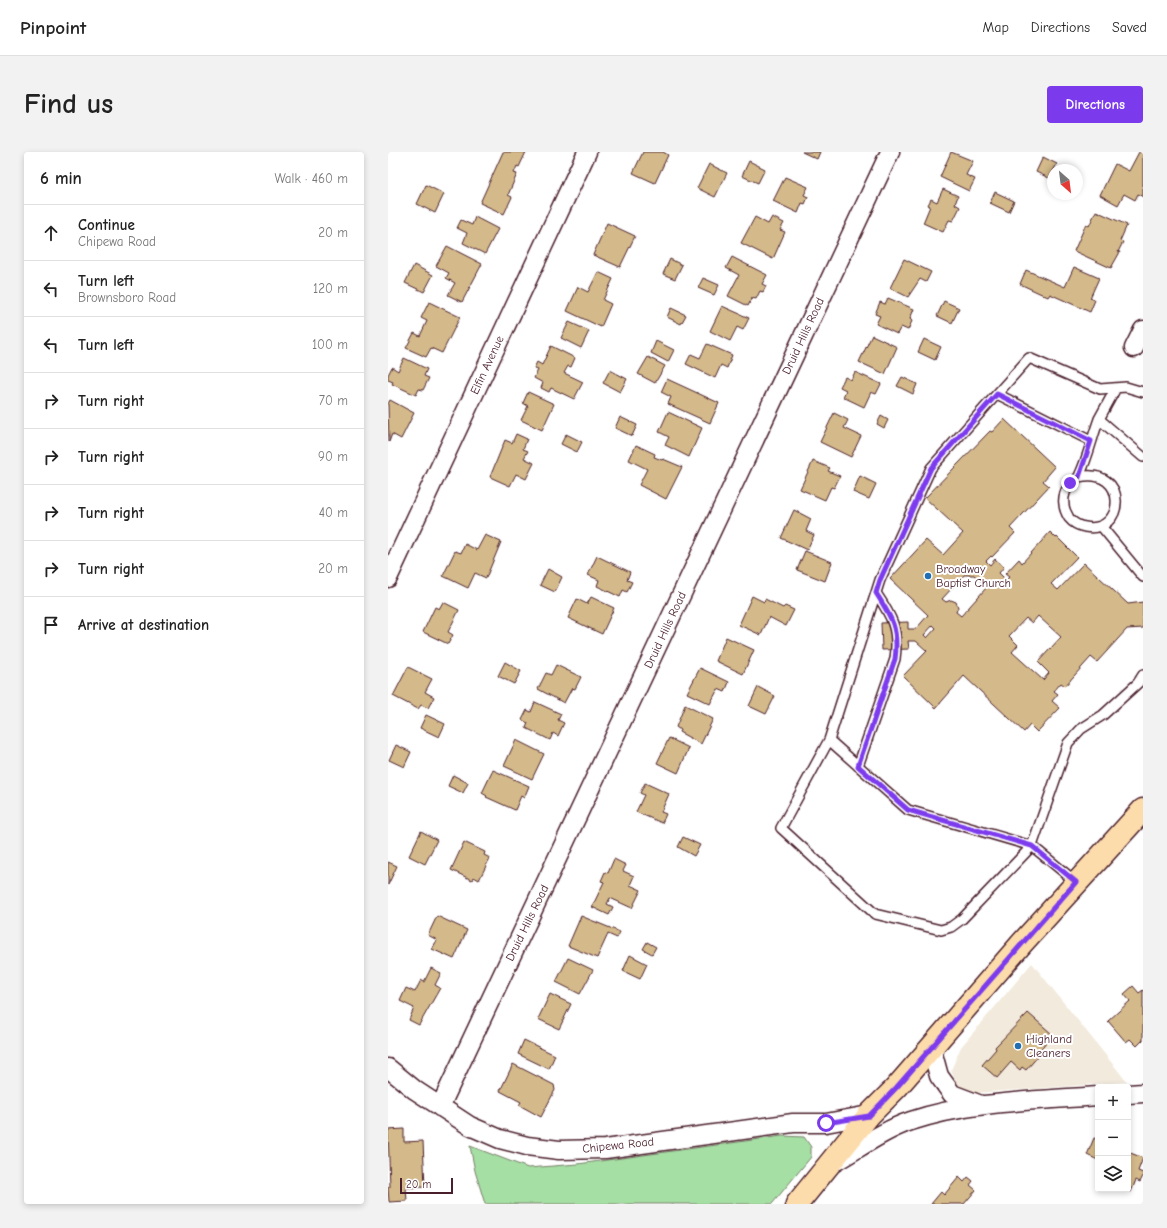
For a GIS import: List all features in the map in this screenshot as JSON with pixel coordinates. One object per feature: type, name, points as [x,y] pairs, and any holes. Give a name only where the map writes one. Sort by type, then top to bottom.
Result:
[{"type":"main road","points":[[797,1204],[869,1116],[896,1088],[1076,882],[1143,810]]},
{"type":"street","name":"Elfin Avenue","points":[[388,578],[587,152]]},
{"type":"street","name":"Druid Hills Road","points":[[440,1107],[890,152]]},
{"type":"street","points":[[1134,348],[1143,330]]},
{"type":"street","points":[[937,1040],[933,1054],[939,1076],[952,1094],[982,1105]]},
{"type":"street","name":"Chipewa Road","points":[[388,1068],[440,1107],[470,1126],[500,1139],[527,1146],[559,1150],[605,1149],[792,1123],[826,1123],[869,1116]]},
{"type":"street","points":[[1131,1094],[1143,1093]]},
{"type":"street","points":[[828,1165],[910,1122],[982,1105],[1095,1096]]},
{"type":"lane","points":[[1143,392],[1126,387],[1100,389],[1029,358],[931,468],[880,580],[829,740],[781,828],[875,914],[941,930],[951,928],[962,919],[1032,846],[1068,743],[1081,729],[1103,715],[1138,683],[1143,675]]},
{"type":"lane","points":[[1079,477],[1099,419],[1116,388]]},
{"type":"lane","points":[[997,394],[1091,441]]},
{"type":"lane","points":[[1099,419],[1143,457]]},
{"type":"lane","points":[[1090,474],[1100,476],[1109,482],[1115,491],[1117,501],[1115,511],[1110,520],[1101,526],[1090,528],[1080,527],[1071,521],[1065,512],[1063,502],[1065,492],[1070,483],[1079,477],[1090,474]]},
{"type":"lane","points":[[1101,526],[1143,577]]},
{"type":"lane","points":[[858,766],[895,659],[897,642],[892,617],[876,593]]},
{"type":"lane","points":[[829,740],[908,810],[1032,846],[1076,882]]},
{"type":"shaded area","points":[[1032,963],[1127,1082],[976,1093],[964,1089],[956,1082],[951,1070],[961,1047]]},
{"type":"green space","points":[[782,1136],[804,1137],[811,1147],[811,1157],[772,1204],[485,1204],[475,1171],[470,1146],[528,1168],[578,1164]]},
{"type":"building","points":[[503,152],[526,152],[519,167],[517,166],[514,173],[517,174],[508,195],[512,197],[504,214],[480,203]]},
{"type":"building","points":[[643,152],[663,152],[668,155],[655,183],[633,173]]},
{"type":"building","points":[[802,152],[820,152],[817,159]]},
{"type":"building","points":[[951,152],[973,161],[966,175],[975,179],[969,191],[940,177]]},
{"type":"building","points":[[1139,152],[1143,152],[1143,197],[1138,194],[1135,200],[1124,194],[1118,205],[1100,195],[1115,164],[1129,171]]},
{"type":"building","points":[[1043,157],[1057,164],[1047,164],[1047,177],[1036,172]]},
{"type":"building","points":[[749,161],[765,169],[758,183],[742,176]]},
{"type":"building","points":[[709,164],[727,173],[715,197],[697,188]]},
{"type":"building","points":[[785,177],[808,187],[804,195],[808,197],[805,204],[802,203],[798,213],[773,201]]},
{"type":"building","points":[[426,185],[444,194],[435,213],[417,204]]},
{"type":"building","points":[[943,189],[958,196],[955,204],[960,207],[953,221],[949,220],[943,232],[923,223],[930,206],[928,205],[931,199],[937,202]]},
{"type":"building","points":[[995,192],[1014,201],[1009,212],[990,203]]},
{"type":"building","points":[[1096,211],[1127,225],[1120,241],[1123,242],[1118,252],[1120,252],[1111,268],[1074,251],[1086,224],[1089,226]]},
{"type":"building","points":[[475,217],[498,229],[485,254],[463,243],[467,233],[457,228],[461,220],[472,225]]},
{"type":"building","points":[[755,217],[768,224],[772,217],[784,223],[780,230],[785,232],[773,259],[741,243]]},
{"type":"building","points":[[607,223],[635,236],[620,267],[593,255]]},
{"type":"building","points":[[447,246],[482,264],[462,302],[448,295],[455,283],[446,278],[449,273],[436,266]]},
{"type":"building","points":[[732,257],[767,275],[762,284],[766,286],[763,292],[760,291],[756,299],[752,298],[748,306],[728,296],[739,275],[726,268]]},
{"type":"building","points":[[670,259],[682,265],[675,279],[663,274]]},
{"type":"building","points":[[904,259],[931,272],[926,282],[920,279],[908,297],[890,288]]},
{"type":"building","points":[[414,265],[433,275],[424,292],[405,283]]},
{"type":"building","points":[[1074,267],[1099,278],[1090,298],[1095,300],[1090,312],[1050,294],[1048,297],[1020,284],[1026,270],[1065,287]]},
{"type":"building","points":[[598,272],[613,279],[603,300],[611,304],[601,327],[567,311],[578,287],[588,292]]},
{"type":"building","points":[[703,278],[719,285],[714,295],[698,288]]},
{"type":"building","points":[[888,298],[914,309],[910,319],[912,321],[908,330],[901,327],[897,334],[876,324],[880,316],[875,314],[880,302],[885,304]]},
{"type":"building","points":[[944,301],[959,308],[952,323],[937,316]]},
{"type":"building","points":[[429,302],[460,317],[442,353],[431,348],[426,357],[406,348],[414,333],[420,336],[427,321],[421,318]]},
{"type":"building","points":[[722,306],[749,318],[743,330],[737,327],[730,341],[710,331]]},
{"type":"building","points":[[671,308],[686,315],[681,324],[667,317]]},
{"type":"building","points":[[569,322],[589,331],[581,348],[561,338]]},
{"type":"building","points":[[872,335],[897,347],[885,374],[859,362]]},
{"type":"building","points":[[924,339],[941,347],[935,360],[918,352]]},
{"type":"building","points":[[656,341],[674,350],[668,362],[651,353]]},
{"type":"building","points":[[707,344],[732,355],[727,368],[721,365],[715,378],[686,364],[691,354],[700,358]]},
{"type":"building","points":[[551,346],[575,358],[571,367],[568,366],[564,373],[583,382],[574,399],[551,388],[549,392],[541,388],[543,383],[534,378],[538,370],[534,368],[537,362],[542,365]]},
{"type":"building","points":[[648,357],[665,366],[655,383],[638,374]]},
{"type":"building","points":[[404,358],[427,369],[424,376],[429,378],[423,390],[419,389],[416,395],[392,384],[393,382],[388,380],[388,375],[392,367],[398,371]]},
{"type":"building","points":[[610,370],[627,379],[620,392],[603,383]]},
{"type":"building","points":[[855,372],[881,384],[876,394],[871,392],[864,407],[843,397],[846,390],[840,387],[845,377],[851,380]]},
{"type":"building","points":[[902,377],[917,384],[913,394],[897,386]]},
{"type":"building","points":[[667,379],[719,403],[710,423],[668,404],[671,397],[661,392]]},
{"type":"building","points":[[528,392],[554,404],[542,430],[521,420],[528,406],[523,403]]},
{"type":"building","points":[[390,400],[414,413],[401,439],[392,434],[389,442],[388,404]]},
{"type":"building","points":[[668,412],[702,428],[689,457],[665,445],[669,437],[659,432]]},
{"type":"building","points":[[834,413],[848,420],[844,428],[861,436],[851,457],[820,442]]},
{"type":"building","points":[[881,416],[888,420],[884,428],[877,424]]},
{"type":"building","points":[[620,417],[637,425],[632,436],[615,428]]},
{"type":"building","name":"Broadway Baptist Church","points":[[1004,419],[1055,467],[1043,481],[1049,486],[1010,528],[1015,533],[992,557],[991,556],[986,561],[990,565],[995,559],[1004,567],[999,573],[1006,580],[1009,577],[1005,574],[1019,559],[1022,563],[1050,532],[1077,557],[1051,584],[1058,590],[1084,563],[1128,604],[1143,602],[1143,628],[1127,629],[1097,662],[1091,657],[1065,686],[1061,683],[1054,691],[1058,694],[1052,701],[1060,708],[1037,732],[1030,725],[1024,732],[964,676],[936,708],[903,676],[927,651],[916,641],[908,641],[909,649],[882,650],[881,623],[908,622],[908,629],[916,629],[928,615],[890,579],[926,540],[943,555],[963,533],[925,498],[990,431],[992,432]],"holes":[[[964,575],[974,575],[987,587],[961,616],[956,612],[958,607],[956,602],[951,600],[946,602],[942,599]],[[1038,616],[1061,637],[1038,662],[1049,673],[1043,680],[1012,652],[1018,645],[1009,636],[1026,618],[1032,623]],[[933,625],[936,628],[927,638],[924,635]]]},
{"type":"building","points":[[516,434],[527,439],[523,449],[528,451],[524,458],[534,463],[526,479],[516,474],[510,486],[490,477],[505,440],[512,443]]},
{"type":"building","points":[[566,434],[582,442],[577,452],[561,444]]},
{"type":"building","points":[[636,445],[655,454],[654,457],[682,467],[666,499],[639,485],[647,469],[629,460]]},
{"type":"building","points":[[813,461],[830,468],[828,471],[840,476],[834,488],[831,487],[825,500],[800,489]]},
{"type":"building","points":[[860,476],[876,484],[869,499],[853,492]]},
{"type":"building","points":[[794,510],[811,519],[806,531],[814,535],[807,550],[781,538]]},
{"type":"building","points":[[485,535],[501,542],[486,578],[475,573],[468,588],[443,576],[455,551],[461,553],[465,544],[477,550]]},
{"type":"building","points":[[805,551],[832,562],[825,581],[797,570]]},
{"type":"building","points":[[597,556],[630,572],[627,580],[632,582],[627,592],[623,590],[620,597],[597,586],[599,580],[588,575]]},
{"type":"building","points":[[548,569],[562,577],[555,592],[540,585]]},
{"type":"building","points":[[752,596],[764,602],[765,599],[783,608],[785,606],[794,610],[786,626],[769,617],[761,635],[739,625]]},
{"type":"building","points":[[591,597],[614,608],[602,634],[568,618],[577,599],[587,604]]},
{"type":"building","points":[[443,602],[459,610],[448,632],[453,635],[448,644],[423,632],[435,607],[439,609]]},
{"type":"building","points":[[726,637],[754,650],[743,674],[716,661]]},
{"type":"building","points":[[505,662],[521,671],[514,684],[498,676]]},
{"type":"building","points":[[556,665],[581,677],[575,689],[572,688],[564,703],[538,689],[546,673],[551,675]]},
{"type":"building","points":[[408,667],[432,679],[425,692],[434,697],[428,708],[421,705],[418,709],[393,696]]},
{"type":"building","points":[[700,668],[729,682],[725,692],[718,689],[710,704],[687,693]]},
{"type":"building","points":[[758,687],[775,696],[766,714],[749,706]]},
{"type":"building","points":[[535,702],[561,714],[558,720],[564,723],[558,736],[553,733],[550,740],[526,728],[528,723],[522,720],[527,710],[531,712]]},
{"type":"building","points":[[685,705],[713,719],[701,744],[679,732],[680,730],[676,727]]},
{"type":"building","points":[[426,715],[445,724],[439,737],[420,728]]},
{"type":"building","points":[[669,738],[689,748],[678,773],[657,763]]},
{"type":"building","points":[[516,740],[544,754],[532,779],[504,766]]},
{"type":"building","points":[[396,745],[411,752],[404,767],[389,760]]},
{"type":"building","points":[[493,770],[529,786],[524,798],[521,796],[515,810],[486,797],[487,796],[482,793]]},
{"type":"building","points":[[453,775],[468,783],[463,793],[448,786]]},
{"type":"building","points":[[645,783],[669,794],[661,812],[666,814],[662,823],[636,812],[644,795],[640,793]]},
{"type":"building","points":[[421,831],[437,840],[425,864],[409,856]]},
{"type":"building","points":[[683,837],[700,845],[694,856],[678,847]]},
{"type":"building","points":[[464,842],[485,852],[484,855],[490,858],[479,880],[474,877],[472,880],[451,870]]},
{"type":"building","points":[[614,859],[626,865],[623,871],[634,876],[630,885],[641,890],[632,908],[610,898],[607,904],[613,907],[609,915],[592,907],[604,882],[601,881],[605,872],[608,873]]},
{"type":"building","points":[[388,862],[397,866],[388,885]]},
{"type":"building","points":[[437,916],[467,930],[454,959],[432,949],[437,940],[428,935]]},
{"type":"building","points":[[581,916],[620,932],[617,938],[608,934],[597,958],[568,946]]},
{"type":"building","points":[[647,942],[656,947],[652,954],[643,949]]},
{"type":"building","points":[[630,955],[647,964],[640,979],[623,971]]},
{"type":"building","points":[[568,958],[593,970],[580,994],[556,982]]},
{"type":"building","points":[[431,968],[441,973],[435,985],[440,988],[419,1025],[409,1020],[414,1008],[400,1001],[406,988],[415,992],[421,980],[424,982]]},
{"type":"building","points":[[1133,986],[1139,993],[1143,990],[1143,1040],[1137,1046],[1130,1039],[1126,1042],[1108,1021],[1130,1001],[1124,994]]},
{"type":"building","points":[[550,994],[571,1004],[559,1029],[538,1019]]},
{"type":"building","points":[[1028,1013],[1052,1034],[1038,1053],[1040,1054],[1026,1070],[1022,1067],[1020,1070],[1011,1062],[997,1078],[982,1065],[996,1049],[995,1047]]},
{"type":"building","points":[[524,1040],[555,1055],[549,1069],[518,1054]]},
{"type":"building","points":[[513,1064],[554,1085],[555,1090],[541,1117],[519,1105],[521,1102],[500,1091]]},
{"type":"building","points":[[404,1129],[404,1142],[423,1141],[425,1187],[406,1188],[407,1201],[389,1202],[388,1187],[390,1187],[388,1130]]},
{"type":"building","points":[[1094,1138],[1095,1138],[1095,1159],[1087,1155]]},
{"type":"building","points":[[1131,1153],[1143,1158],[1138,1171],[1143,1173],[1143,1176],[1140,1182],[1136,1180],[1131,1192]]},
{"type":"building","points":[[959,1177],[964,1182],[968,1177],[973,1181],[970,1185],[976,1190],[964,1204],[931,1204],[941,1192],[944,1195]]},
{"type":"place","name":"Broadway Baptist Church","points":[[928,576]]},
{"type":"place","name":"Highland Cleaners","points":[[1018,1046]]},
{"type":"route","points":[[826,1123],[869,1116],[896,1088],[1076,882],[1032,846],[908,810],[858,766],[895,659],[897,642],[892,617],[876,593],[880,580],[931,468],[997,394],[1091,441],[1079,477],[1070,483]]}]
